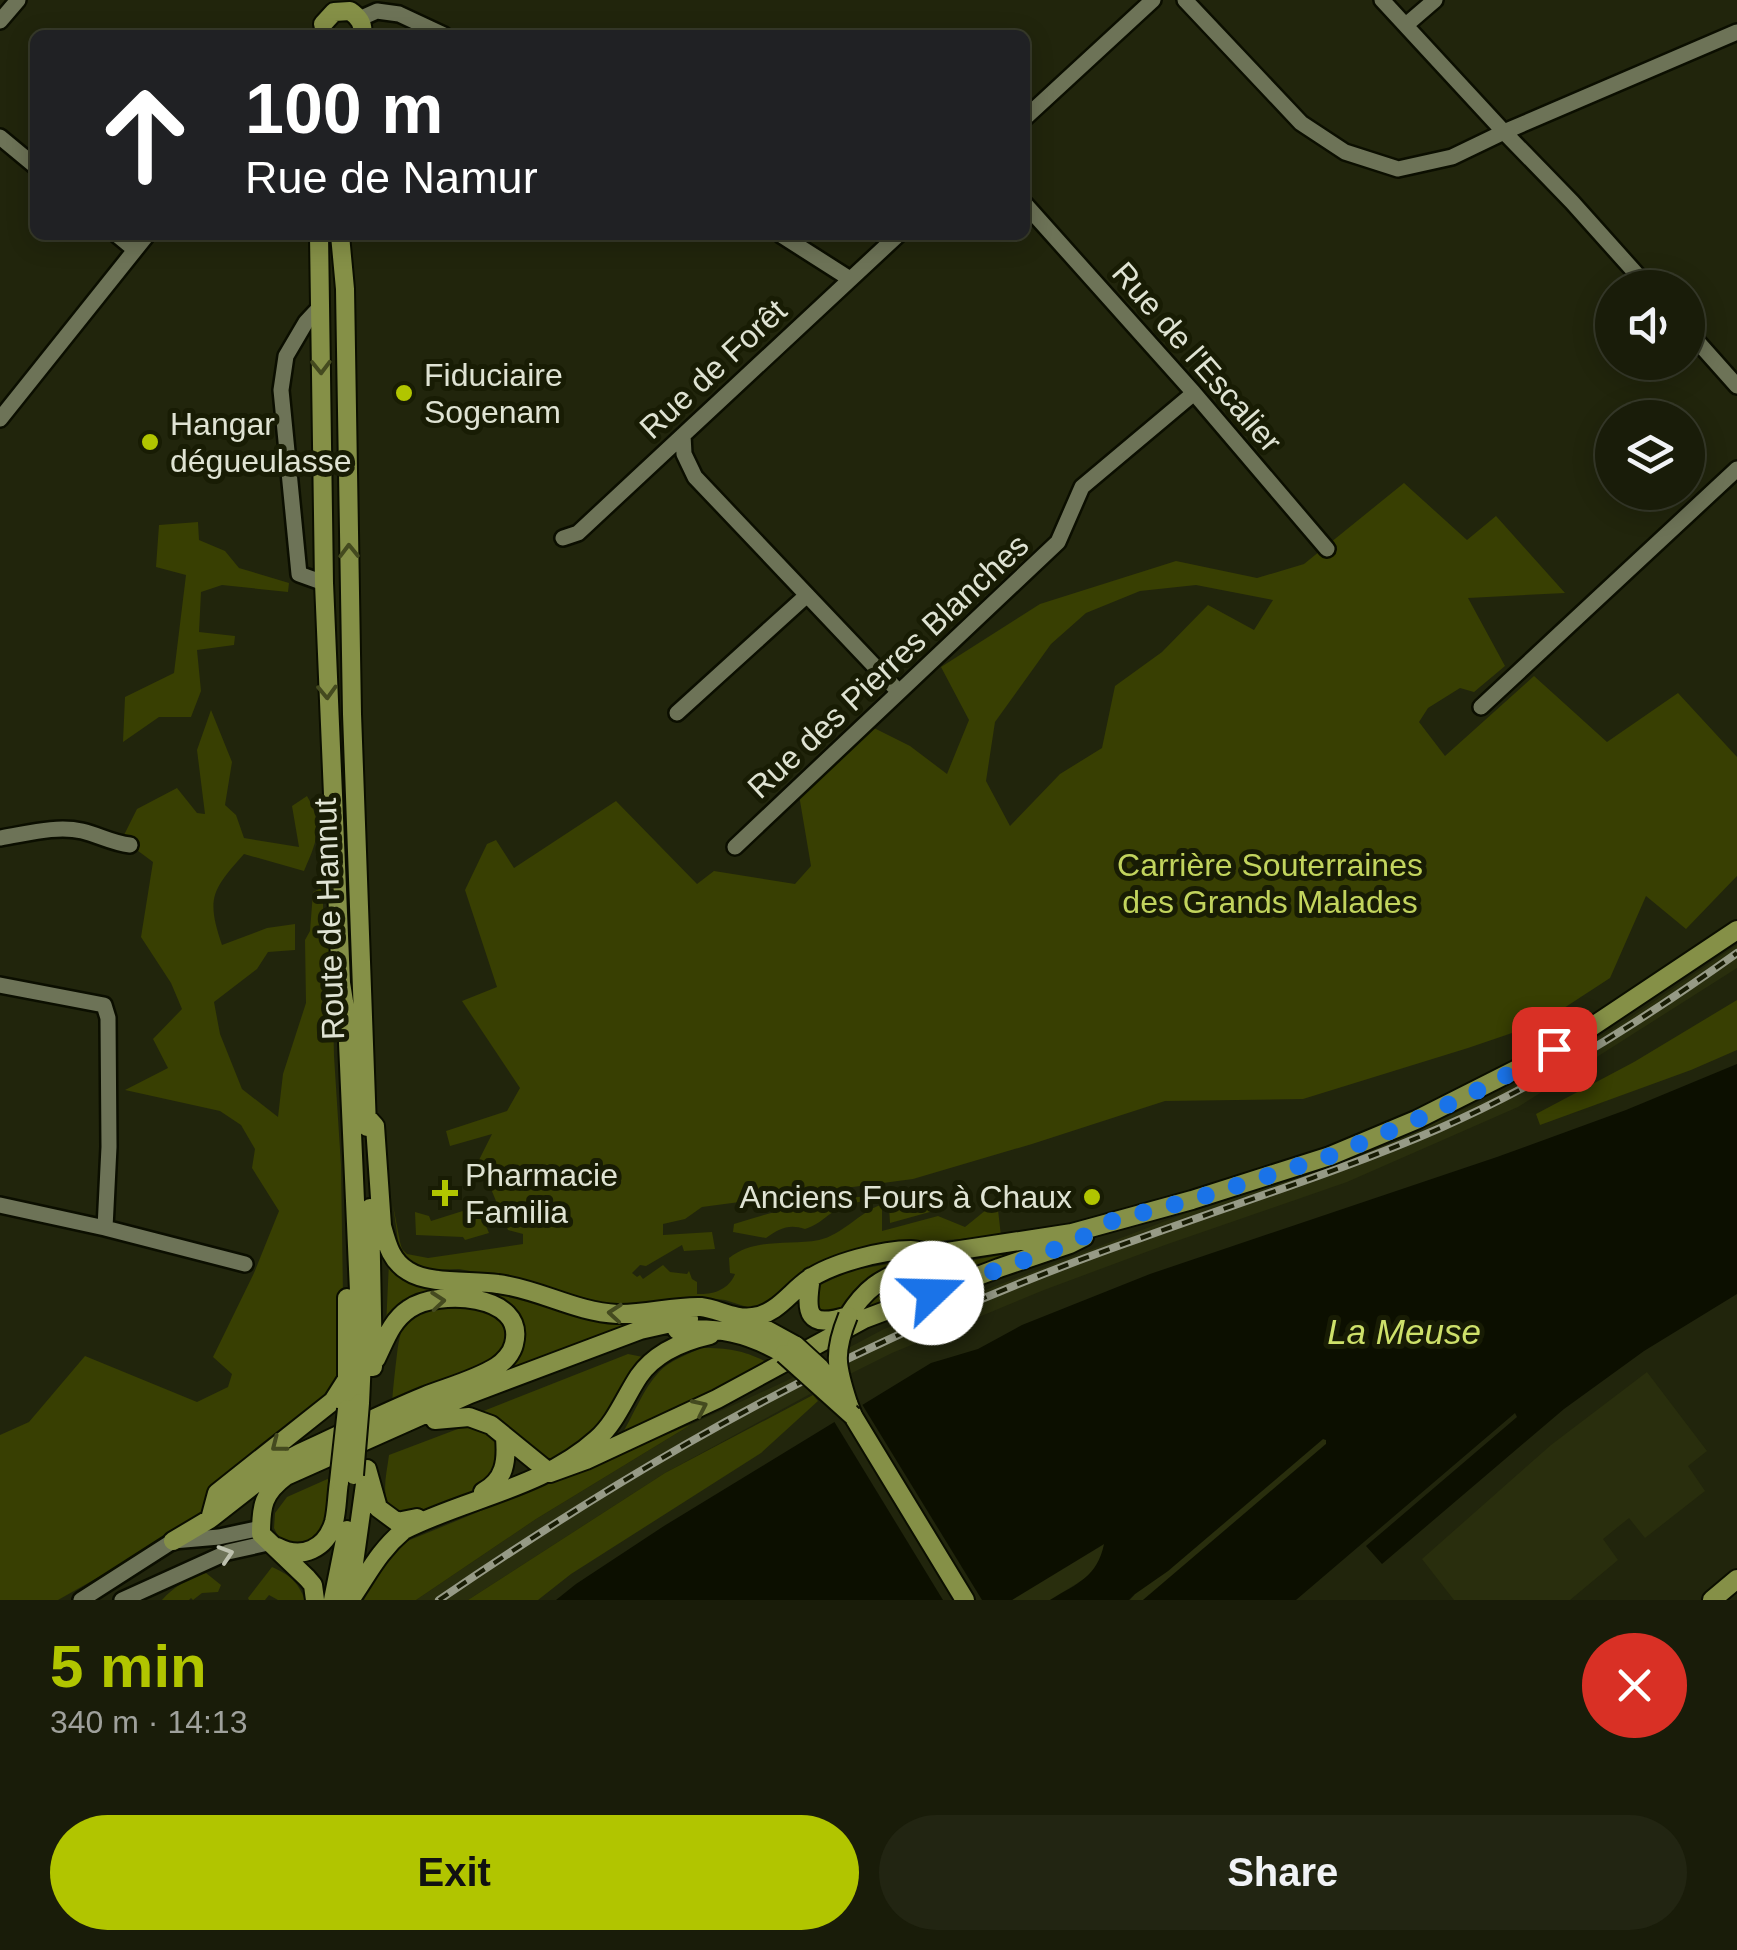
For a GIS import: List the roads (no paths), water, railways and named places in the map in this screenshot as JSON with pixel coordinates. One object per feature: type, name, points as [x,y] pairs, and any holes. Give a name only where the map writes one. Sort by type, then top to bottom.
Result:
[{"type":"main road","points":[[322,30],[323,0]]},
{"type":"main road","points":[[322,30],[328,17],[342,10],[359,17]]},
{"type":"main road","name":"Route de Hannut","points":[[319,240],[324,583],[341,983],[348,1040],[362,1359],[360,1403]]},
{"type":"main road","name":"Route de Hannut","points":[[341,240],[346,289],[352,714],[373,1302],[374,1364],[360,1403]]},
{"type":"main road","points":[[851,1410],[838,1365],[838,1341],[848,1316],[873,1285],[934,1254],[1072,1232],[1192,1200],[1330,1156],[1487,1086],[1580,1034],[1737,930]]},
{"type":"main road","points":[[332,1600],[346,1535],[360,1403],[348,1379],[341,983]]},
{"type":"main road","points":[[366,1116],[375,1126],[386,1242],[402,1267],[425,1278],[504,1285],[612,1314],[701,1308],[745,1318],[820,1368],[851,1410],[965,1600]]},
{"type":"main road","points":[[347,1600],[386,1546],[404,1530],[586,1460],[717,1399],[864,1319],[1070,1244],[1114,1220]]},
{"type":"main road","points":[[373,1302],[386,1242]]},
{"type":"main road","points":[[314,1600],[313,1586],[307,1578],[264,1535],[262,1506],[274,1484],[286,1476],[470,1394],[640,1330],[680,1320],[758,1317],[770,1312],[812,1277],[838,1264],[912,1250],[934,1254]]},
{"type":"main road","points":[[812,1277],[809,1306],[814,1318],[830,1322],[848,1316]]},
{"type":"main road","points":[[787,1345],[789,1297]]},
{"type":"main road","points":[[173,1541],[283,1462],[495,1368],[507,1359],[514,1346],[516,1328],[505,1310],[493,1303],[438,1299],[422,1302],[394,1321],[374,1364]]},
{"type":"main road","points":[[268,1494],[436,1420],[676,1330],[706,1328],[787,1345]]},
{"type":"main road","points":[[550,1472],[597,1439],[641,1373],[656,1358],[698,1338],[724,1331]]},
{"type":"main road","points":[[210,1518],[216,1493],[333,1402],[348,1379]]},
{"type":"main road","points":[[436,1420],[469,1417],[491,1425],[550,1472]]},
{"type":"main road","points":[[353,1475],[378,1508],[397,1522],[406,1522],[490,1489],[504,1471],[505,1438]]},
{"type":"main road","points":[[286,1476],[300,1453]]},
{"type":"main road","points":[[264,1535],[285,1551],[308,1553],[328,1535],[353,1475]]},
{"type":"main road","points":[[347,1600],[354,1563],[353,1475]]},
{"type":"main road","points":[[1712,1600],[1737,1578]]},
{"type":"main road","points":[[1730,1600],[1737,1594]]},
{"type":"street","points":[[0,21],[18,0]]},
{"type":"street","points":[[1030,113],[1153,0]]},
{"type":"street","points":[[1185,0],[1301,124],[1346,152],[1398,168],[1452,158],[1737,32]]},
{"type":"street","points":[[1382,0],[1632,270]]},
{"type":"street","points":[[1406,26],[1434,0]]},
{"type":"street","points":[[359,17],[377,11],[398,14],[433,30]]},
{"type":"street","points":[[0,137],[30,162]]},
{"type":"street","name":"Rue de l'Escalier","points":[[1030,210],[1327,549]]},
{"type":"street","points":[[123,240],[134,250]]},
{"type":"street","points":[[0,418],[143,240]]},
{"type":"street","points":[[789,240],[850,279]]},
{"type":"street","name":"Rue de Forêt","points":[[563,538],[578,533],[893,240]]},
{"type":"street","points":[[320,306],[286,356],[282,390],[299,574],[324,583]]},
{"type":"street","points":[[1705,350],[1737,386]]},
{"type":"street","name":"Rue des Pierres Blanches","points":[[735,847],[1058,542],[1082,487],[1194,393]]},
{"type":"street","points":[[682,435],[684,454],[695,477],[898,692]]},
{"type":"street","points":[[1481,708],[1737,469]]},
{"type":"street","points":[[677,714],[806,596]]},
{"type":"street","points":[[0,838],[61,828],[130,845]]},
{"type":"street","points":[[0,985],[104,1005],[108,1018],[109,1147],[105,1228]]},
{"type":"street","points":[[0,1205],[244,1264]]},
{"type":"street","points":[[81,1600],[173,1541],[264,1535]]},
{"type":"street","points":[[122,1600],[264,1535]]},
{"type":"street","points":[[156,1552],[181,1573]]},
{"type":"street","points":[[122,1600],[126,1572]]},
{"type":"water","name":"La Meuse","points":[[1737,1064],[1737,1294],[1644,1351],[1564,1409],[1382,1564],[1366,1546],[1517,1417],[1515,1413],[1296,1600],[1143,1600],[1326,1444],[1323,1439],[1129,1600],[1050,1600],[1091,1572],[1104,1544],[1012,1600],[556,1600],[664,1526],[931,1363],[978,1349],[1022,1325],[1150,1274],[1497,1157]]},
{"type":"railway","points":[[439,1600],[622,1482],[812,1376],[1017,1284],[1438,1129],[1516,1092],[1592,1049],[1737,953]]},
{"type":"place","name":"Fiduciaire Sogenam","points":[[404,393]]},
{"type":"place","name":"Hangar dégueulasse","points":[[150,442]]},
{"type":"place","name":"Pharmacie Familia","points":[[445,1193]]},
{"type":"place","name":"Anciens Fours à Chaux","points":[[1092,1197]]},
{"type":"park label","name":"Carrière Souterraines des Grands Malades","points":[[1270,884]]}]
